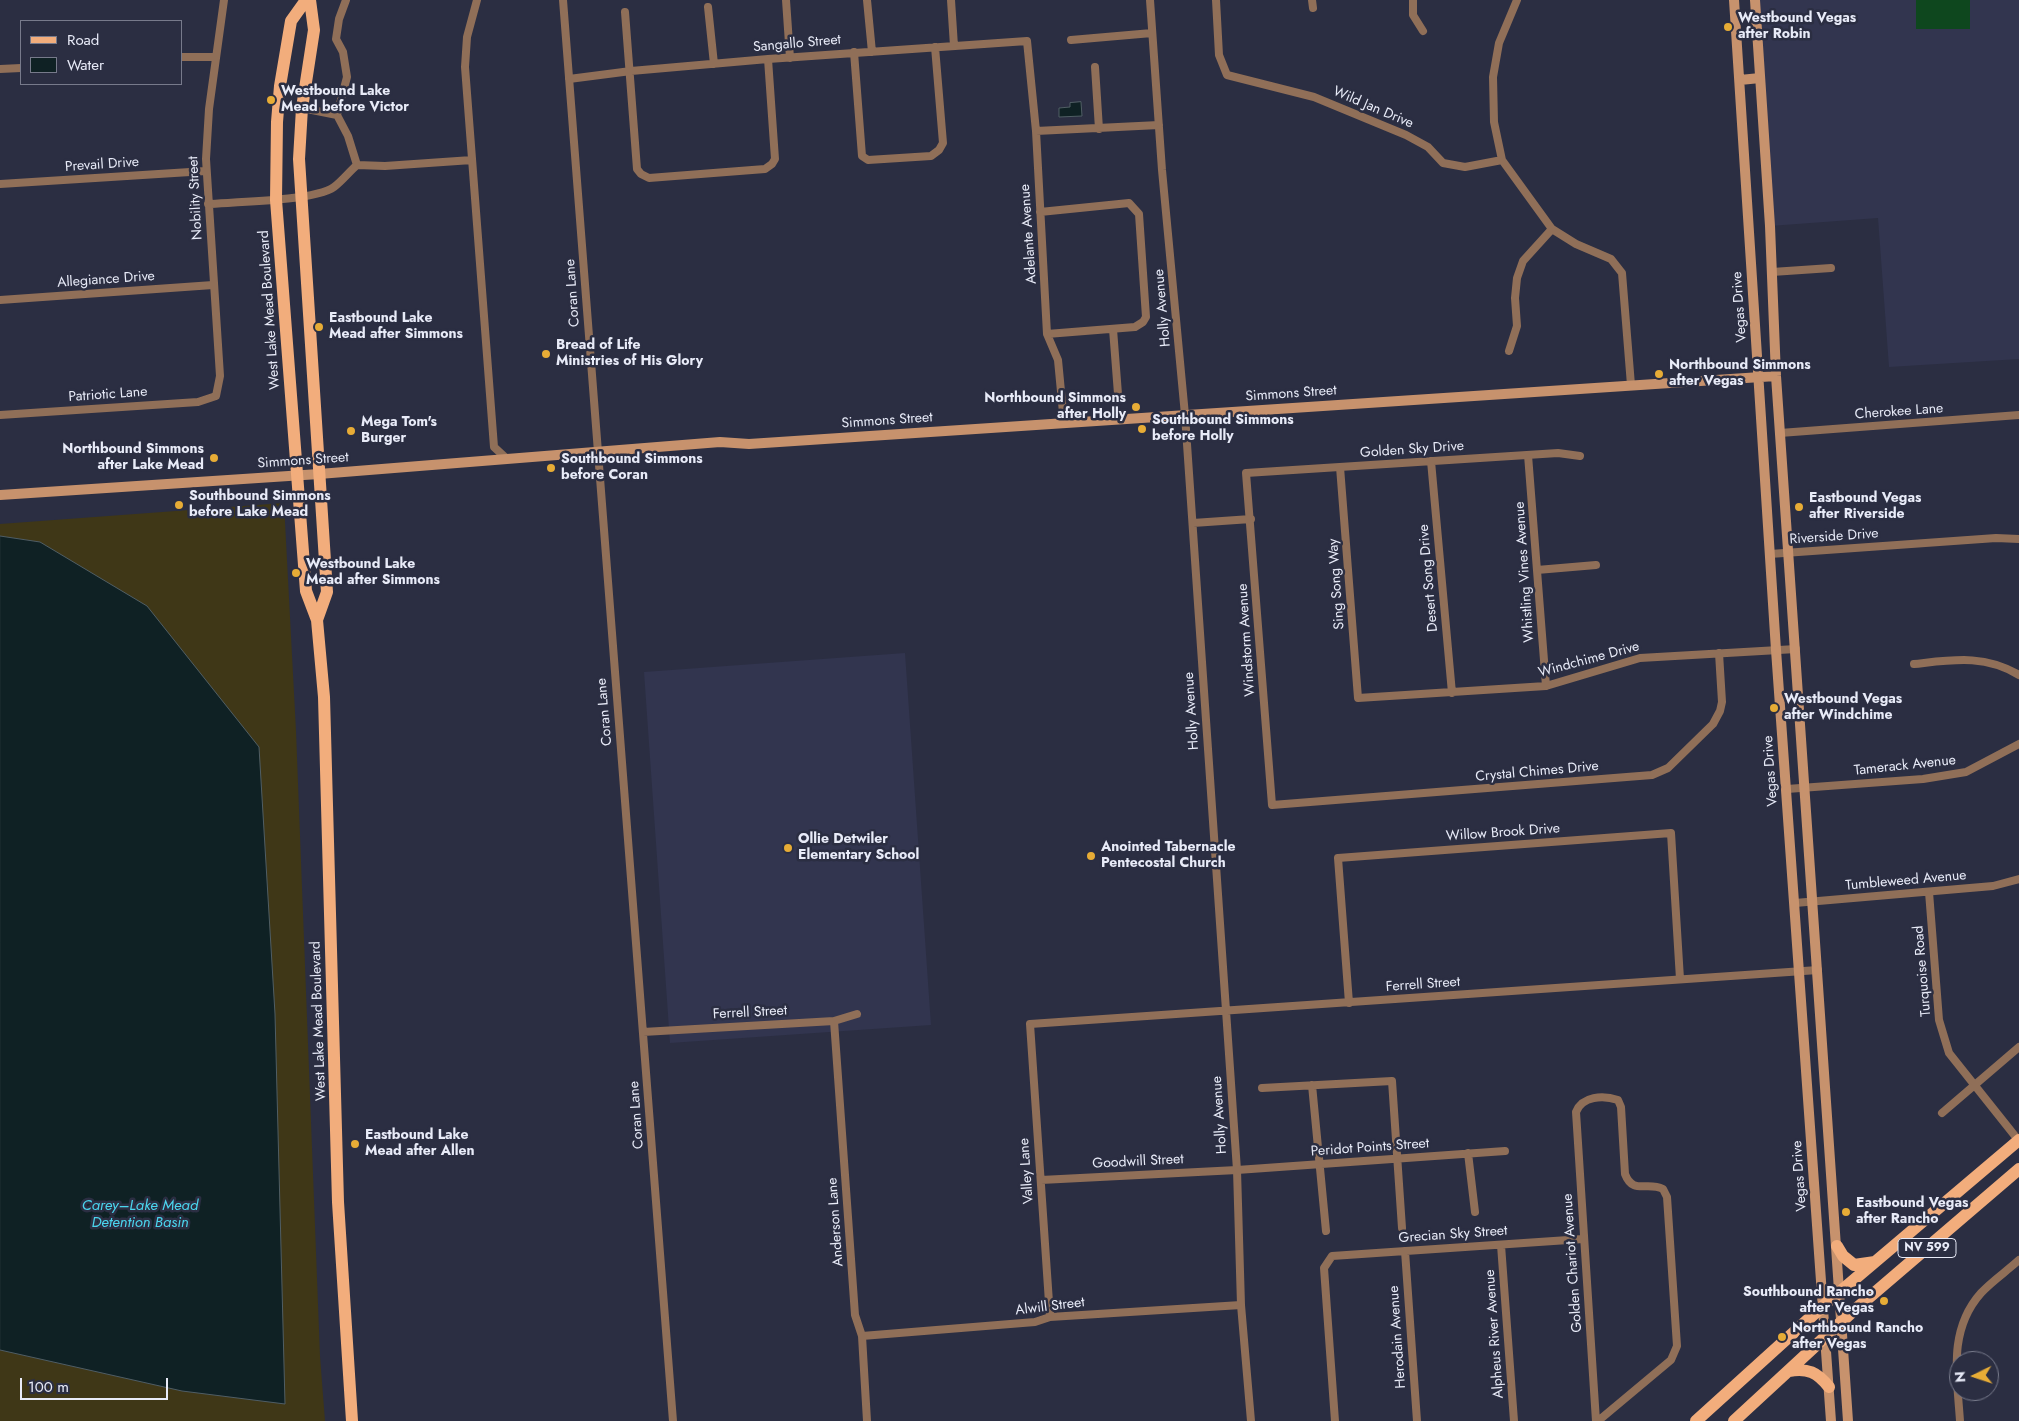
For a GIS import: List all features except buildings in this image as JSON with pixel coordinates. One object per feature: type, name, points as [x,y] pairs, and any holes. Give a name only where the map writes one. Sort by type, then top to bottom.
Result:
[{"type":"main road","name":"West Lake Mead Boulevard","points":[[308,0],[314,30],[302,108],[299,159],[327,592],[317,620]]},
{"type":"main road","name":"West Lake Mead Boulevard","points":[[308,0],[291,21],[280,86],[277,122],[276,200],[306,591],[317,620],[327,775],[338,1202],[352,1421]]},
{"type":"main road","name":"Vegas Drive","points":[[1734,0],[1776,650],[1831,1421]]},
{"type":"main road","points":[[1755,0],[1772,272],[1776,376],[1814,902],[1848,1421]]},
{"type":"main road","points":[[1740,80],[1760,78]]},
{"type":"main road","points":[[284,295],[307,293]]},
{"type":"main road","name":"Simmons Street","points":[[0,495],[319,474],[720,442],[749,444],[1776,376]]},
{"type":"main road","name":"NV 599","points":[[1696,1421],[1823,1306],[2019,1140]]},
{"type":"main road","name":"NV 599","points":[[1734,1421],[1825,1336],[2019,1169]]},
{"type":"main road","points":[[1837,1246],[1842,1256],[1854,1265],[1875,1262]]},
{"type":"main road","points":[[1789,1371],[1812,1371],[1829,1387]]},
{"type":"street","name":"Nobility Street","points":[[216,396],[220,376],[206,171],[208,122],[224,0]]},
{"type":"street","points":[[346,0],[339,18],[336,39],[343,52],[347,77],[337,115],[348,136],[356,165]]},
{"type":"street","points":[[477,0],[467,37],[465,67],[494,445],[507,460]]},
{"type":"street","name":"Coran Lane","points":[[563,0],[673,1421]]},
{"type":"street","points":[[786,0],[790,58]]},
{"type":"street","points":[[867,0],[872,52]]},
{"type":"street","points":[[951,0],[954,46]]},
{"type":"street","name":"Holly Avenue","points":[[1150,0],[1159,125],[1186,415],[1224,1010],[1237,1170],[1241,1305],[1251,1421]]},
{"type":"street","name":"Wild Jan Drive","points":[[1216,0],[1219,55],[1227,76],[1323,101],[1406,135],[1428,147],[1443,163],[1466,167],[1502,160]]},
{"type":"street","points":[[1413,0],[1413,15],[1423,31]]},
{"type":"street","points":[[1517,0],[1499,43],[1493,77],[1494,122],[1502,160],[1552,229],[1576,244],[1611,259],[1622,273],[1631,386]]},
{"type":"street","points":[[708,7],[714,64]]},
{"type":"street","points":[[625,12],[631,71],[637,170],[649,178],[765,169],[772,164],[776,159],[768,59]]},
{"type":"street","points":[[1071,40],[1152,33]]},
{"type":"street","name":"Sangallo Street","points":[[569,79],[631,71],[768,59],[1027,41]]},
{"type":"street","name":"Adelante Avenue","points":[[1027,41],[1036,131],[1047,334],[1058,360],[1064,423]]},
{"type":"street","points":[[854,52],[862,156],[868,160],[931,156],[943,142],[935,47]]},
{"type":"street","points":[[182,57],[216,57]]},
{"type":"street","points":[[1095,67],[1099,130]]},
{"type":"street","points":[[0,69],[20,68]]},
{"type":"street","points":[[302,108],[337,115]]},
{"type":"street","points":[[1036,131],[1099,130],[1159,125]]},
{"type":"street","points":[[208,204],[276,200],[315,194],[334,188],[356,165],[386,166],[472,160]]},
{"type":"street","name":"Prevail Drive","points":[[0,184],[206,171]]},
{"type":"street","points":[[1040,212],[1129,203],[1134,206],[1140,214],[1146,317],[1143,322],[1135,327],[1047,334]]},
{"type":"street","points":[[1509,351],[1517,326],[1516,288],[1523,262],[1552,229]]},
{"type":"street","points":[[1772,272],[1831,268]]},
{"type":"street","name":"Allegiance Drive","points":[[0,300],[213,285]]},
{"type":"street","points":[[1113,329],[1118,394]]},
{"type":"street","name":"Patriotic Lane","points":[[0,415],[198,402],[216,396]]},
{"type":"street","name":"Cherokee Lane","points":[[1780,433],[2019,415]]},
{"type":"street","name":"Golden Sky Drive","points":[[1246,473],[1528,455],[1558,454],[1580,456]]},
{"type":"street","name":"Whistling Vines Avenue","points":[[1528,455],[1546,686]]},
{"type":"street","name":"Desert Song Drive","points":[[1431,461],[1452,693]]},
{"type":"street","name":"Sing Song Way","points":[[1340,467],[1358,698]]},
{"type":"street","name":"Windstorm Avenue","points":[[1246,473],[1252,519],[1272,805]]},
{"type":"street","points":[[1193,523],[1252,519]]},
{"type":"street","name":"Riverside Drive","points":[[1770,554],[1996,538],[2019,539]]},
{"type":"street","points":[[1537,570],[1596,565]]},
{"type":"street","name":"Windchime Drive","points":[[1358,698],[1546,686],[1640,658],[1796,649]]},
{"type":"street","name":"Crystal Chimes Drive","points":[[1272,805],[1652,775],[1661,772],[1668,768],[1716,720],[1722,702],[1719,654]]},
{"type":"street","points":[[1914,664],[1963,659],[1995,663],[2019,675]]},
{"type":"street","name":"Tamerack Avenue","points":[[1787,789],[1923,779],[1966,772],[2019,744]]},
{"type":"street","name":"Willow Brook Drive","points":[[1349,1003],[1338,858],[1671,832],[1680,978]]},
{"type":"street","name":"Tumbleweed Avenue","points":[[1795,903],[1993,886],[2019,879]]},
{"type":"street","name":"Turquoise Road","points":[[1929,892],[1939,1020],[1949,1053],[2019,1140]]},
{"type":"street","name":"Ferrell Street","points":[[1030,1024],[1818,970]]},
{"type":"street","name":"Ferrell Street","points":[[643,1032],[834,1020],[857,1014]]},
{"type":"street","name":"Anderson Lane","points":[[834,1020],[855,1316],[862,1336],[867,1421]]},
{"type":"street","name":"Valley Lane","points":[[1030,1024],[1050,1317]]},
{"type":"street","points":[[1942,1113],[2019,1047]]},
{"type":"street","points":[[1262,1088],[1392,1081],[1402,1228]]},
{"type":"street","points":[[1312,1085],[1326,1231]]},
{"type":"street","name":"Golden Chariot Avenue","points":[[1611,1098],[1618,1100],[1621,1107],[1625,1174],[1628,1183],[1636,1187],[1656,1185],[1663,1189],[1668,1207],[1677,1346],[1676,1354],[1597,1421],[1583,1239],[1576,1112],[1579,1104],[1585,1100],[1611,1098]]},
{"type":"street","name":"Peridot Points Street","points":[[1237,1170],[1505,1151]]},
{"type":"street","points":[[1468,1153],[1475,1212]]},
{"type":"street","name":"Goodwill Street","points":[[1040,1180],[1237,1170]]},
{"type":"street","name":"Grecian Sky Street","points":[[1335,1421],[1324,1268],[1332,1256],[1583,1239]]},
{"type":"street","name":"Alpheus River Avenue","points":[[1501,1245],[1514,1421]]},
{"type":"street","name":"Herodain Avenue","points":[[1405,1251],[1417,1421]]},
{"type":"street","points":[[1960,1421],[1955,1360],[1958,1334],[1971,1307],[1981,1292],[2019,1260]]},
{"type":"street","name":"Alwill Street","points":[[862,1336],[1035,1322],[1050,1317],[1241,1305]]},
{"type":"shaded area","points":[[1755,0],[2019,0],[2019,359],[1889,367],[1878,218],[1770,226]]},
{"type":"shaded area","name":"Ollie Detwiler Elementary School","points":[[905,653],[931,1025],[670,1043],[644,672]]},
{"type":"green space","points":[[1916,0],[1970,0],[1970,29],[1916,29]]},
{"type":"sand","points":[[284,503],[296,731],[320,1356],[325,1421],[0,1421],[0,1350],[182,1391],[285,1404],[40,542],[0,536],[0,524]]},
{"type":"water","points":[[1081,102],[1082,116],[1059,117],[1059,108],[1070,107],[1070,103]]},
{"type":"water","name":"Carey–Lake Mead Detention Basin","points":[[0,536],[40,542],[147,606],[259,747],[275,1014],[285,1404],[182,1391],[0,1350]]},
{"type":"place","name":"Westbound Vegas after Robin","points":[[1728,27]]},
{"type":"place","name":"Westbound Lake Mead before Victor","points":[[271,100]]},
{"type":"place","name":"Eastbound Lake Mead after Simmons","points":[[319,327]]},
{"type":"place","name":"Bread of Life Ministries of His Glory","points":[[546,354]]},
{"type":"place","name":"Northbound Simmons after Vegas","points":[[1659,374]]},
{"type":"place","name":"Northbound Simmons after Holly","points":[[1136,407]]},
{"type":"place","name":"Southbound Simmons before Holly","points":[[1142,429]]},
{"type":"place","name":"Mega Tom's Burger","points":[[351,431]]},
{"type":"place","name":"Northbound Simmons after Lake Mead","points":[[214,458]]},
{"type":"place","name":"Southbound Simmons before Coran","points":[[551,468]]},
{"type":"place","name":"Southbound Simmons before Lake Mead","points":[[179,505]]},
{"type":"place","name":"Eastbound Vegas after Riverside","points":[[1799,507]]},
{"type":"place","name":"Westbound Lake Mead after Simmons","points":[[296,573]]},
{"type":"place","name":"Westbound Vegas after Windchime","points":[[1774,708]]},
{"type":"place","name":"Ollie Detwiler Elementary School","points":[[788,848]]},
{"type":"place","name":"Anointed Tabernacle Pentecostal Church","points":[[1091,856]]},
{"type":"place","name":"Eastbound Lake Mead after Allen","points":[[355,1144]]},
{"type":"place","name":"Eastbound Vegas after Rancho","points":[[1846,1212]]},
{"type":"place","name":"Southbound Rancho after Vegas","points":[[1884,1301]]},
{"type":"place","name":"Northbound Rancho after Vegas","points":[[1782,1337]]}]
